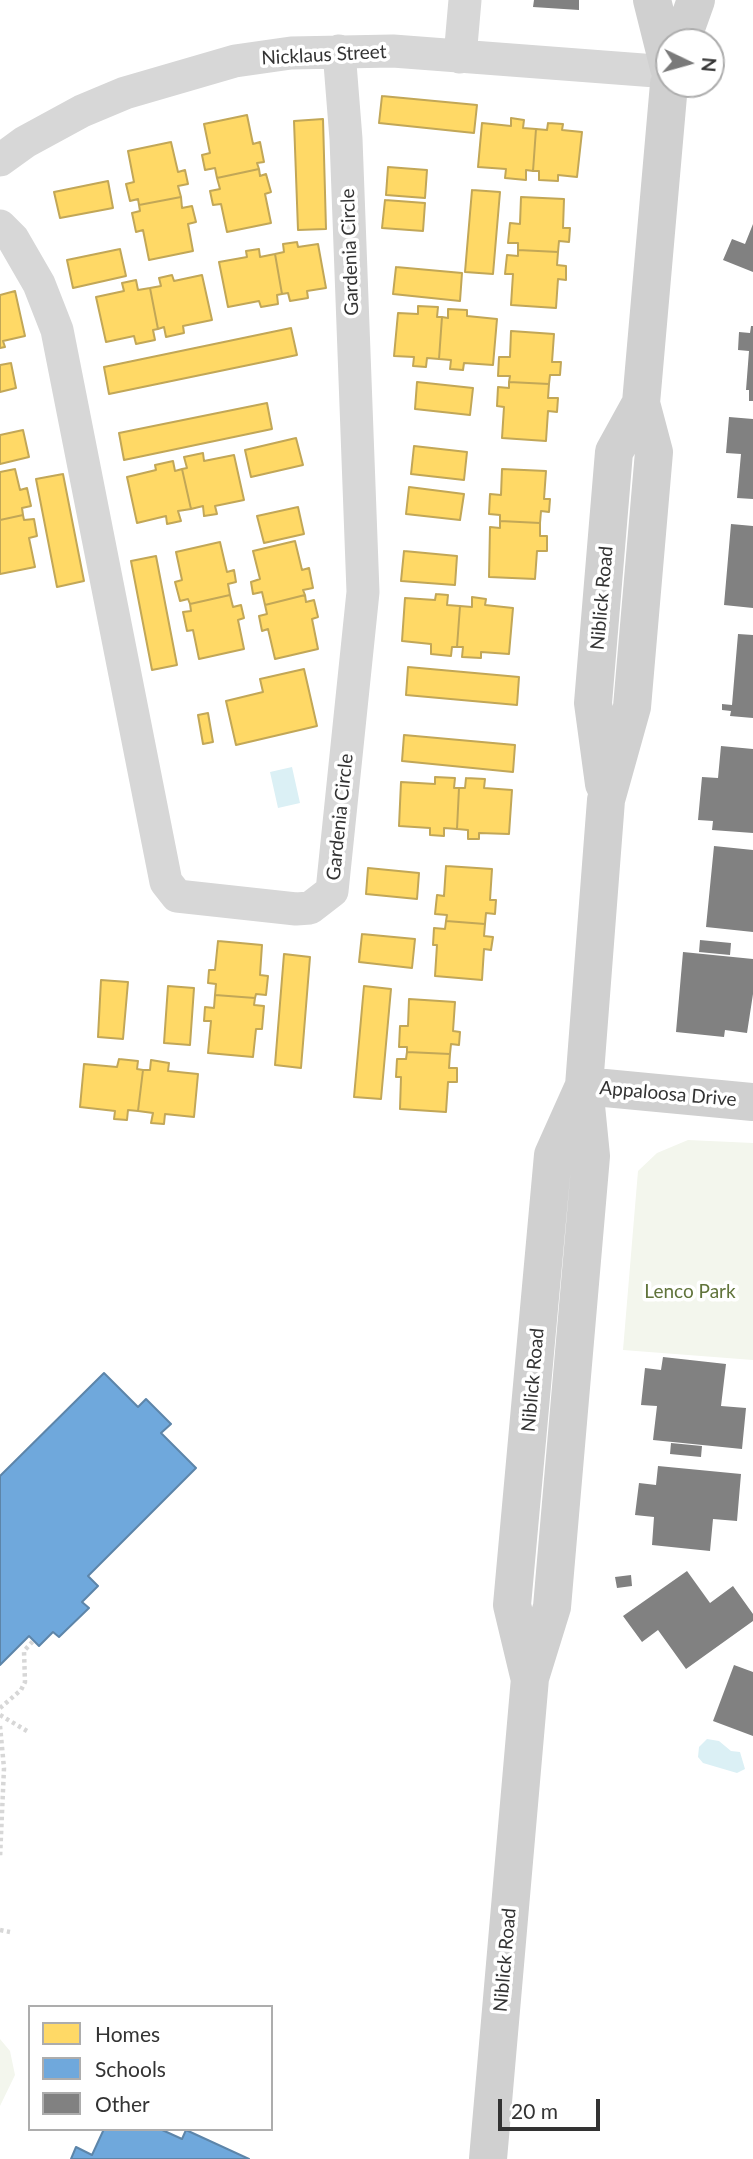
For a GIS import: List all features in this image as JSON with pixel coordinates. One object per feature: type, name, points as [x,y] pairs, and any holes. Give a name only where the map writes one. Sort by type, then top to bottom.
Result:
[{"type":"main road","points":[[652,0],[659,28]]},
{"type":"main road","points":[[686,28],[696,0]]},
{"type":"main road","name":"Niblick Road","points":[[488,2159],[530,1678],[512,1605],[554,1156],[584,1086],[606,800],[632,707],[635,680],[654,452],[641,403],[668,98]]},
{"type":"main road","name":"Appaloosa Drive","points":[[584,1086],[753,1102]]},
{"type":"street","points":[[460,57],[465,0]]},
{"type":"street","name":"Gardenia Circle","points":[[0,226],[13,240],[39,284],[57,330],[166,881],[177,896],[296,909],[310,908],[332,891],[363,593],[346,139],[339,51]]},
{"type":"street","name":"Nicklaus Street","points":[[0,160],[25,142],[82,111],[125,93],[235,61],[291,53],[393,51],[655,69]]},
{"type":"path","points":[[0,1708],[21,1690],[25,1682],[24,1651],[33,1641]]},
{"type":"path","points":[[0,1715],[27,1731]]},
{"type":"path","points":[[0,1726],[4,1768],[0,1858]]},
{"type":"path","points":[[0,1930],[10,1931]]},
{"type":"green space","name":"Lenco Park","points":[[688,1140],[753,1143],[753,1360],[623,1350],[638,1171],[657,1153]]},
{"type":"green space","points":[[0,2039],[10,2051],[15,2075],[0,2106]]},
{"type":"shaded area","points":[[292,767],[300,803],[278,808],[270,772]]},
{"type":"shaded area","points":[[707,1739],[719,1741],[731,1751],[740,1752],[745,1769],[737,1773],[703,1763],[698,1757],[699,1747]]},
{"type":"building: Homes","points":[[382,96],[477,105],[474,133],[379,123]]},
{"type":"building: Homes","points":[[247,115],[253,144],[260,142],[264,162],[257,163],[259,169],[217,178],[215,168],[205,170],[202,155],[210,153],[204,124]]},
{"type":"building: Homes","points":[[511,118],[524,120],[523,128],[536,129],[533,171],[526,170],[526,180],[505,178],[506,169],[478,167],[482,123],[511,126]]},
{"type":"building: Homes","points":[[323,119],[326,229],[298,230],[294,121]]},
{"type":"building: Homes","points":[[548,123],[563,124],[562,130],[582,132],[577,177],[558,175],[558,181],[539,180],[539,171],[533,171],[536,129],[547,130]]},
{"type":"building: Homes","points":[[171,142],[178,172],[185,170],[188,184],[178,186],[181,197],[139,205],[138,199],[130,201],[126,184],[134,182],[128,151]]},
{"type":"building: Homes","points":[[388,167],[427,170],[425,198],[386,195]]},
{"type":"building: Homes","points":[[259,169],[260,176],[266,174],[271,192],[265,194],[271,223],[227,232],[221,204],[213,205],[210,191],[220,189],[217,178]]},
{"type":"building: Homes","points":[[108,181],[113,208],[60,218],[54,192]]},
{"type":"building: Homes","points":[[472,190],[500,192],[493,274],[465,272]]},
{"type":"building: Homes","points":[[181,197],[182,208],[192,206],[196,222],[188,224],[193,251],[149,260],[143,230],[136,232],[132,213],[140,211],[139,205]]},
{"type":"building: Homes","points":[[521,197],[564,199],[563,228],[570,228],[569,242],[559,241],[558,252],[518,250],[518,243],[508,243],[510,223],[520,224]]},
{"type":"building: Homes","points":[[385,200],[425,203],[423,231],[382,228]]},
{"type":"building: Homes","points":[[297,242],[298,247],[318,244],[326,288],[307,291],[308,298],[290,301],[288,293],[282,294],[275,254],[284,252],[283,244]]},
{"type":"building: Homes","points":[[120,249],[126,276],[73,288],[67,260]]},
{"type":"building: Homes","points":[[259,249],[260,257],[275,254],[282,294],[277,295],[278,304],[261,307],[259,301],[228,307],[219,262],[247,257],[246,251]]},
{"type":"building: Homes","points":[[518,250],[558,252],[557,265],[566,266],[566,280],[558,279],[556,308],[511,305],[513,274],[505,274],[507,255],[518,256]]},
{"type":"building: Homes","points":[[396,267],[462,273],[460,301],[393,294]]},
{"type":"building: Homes","points":[[172,275],[174,281],[202,275],[212,320],[183,326],[184,333],[166,337],[164,327],[158,329],[150,288],[161,286],[159,278]]},
{"type":"building: Homes","points":[[136,280],[138,290],[150,288],[158,329],[153,330],[155,340],[136,344],[134,336],[106,342],[96,297],[124,291],[122,283]]},
{"type":"building: Homes","points":[[15,291],[25,336],[3,341],[5,347],[0,348],[0,295]]},
{"type":"building: Homes","points":[[418,306],[438,307],[437,317],[442,317],[439,359],[427,358],[426,367],[413,366],[414,357],[394,356],[398,313],[418,314]]},
{"type":"building: Homes","points":[[448,309],[467,310],[467,316],[497,319],[493,365],[464,363],[463,370],[450,369],[451,360],[439,359],[442,317],[448,318]]},
{"type":"building: Homes","points":[[291,328],[297,355],[109,394],[104,367]]},
{"type":"building: Homes","points":[[511,331],[554,334],[552,362],[561,362],[560,375],[550,375],[549,384],[509,382],[510,376],[498,376],[499,357],[510,357]]},
{"type":"building: Homes","points":[[11,363],[16,388],[0,392],[0,365]]},
{"type":"building: Homes","points":[[417,382],[473,388],[470,415],[415,409]]},
{"type":"building: Homes","points":[[509,382],[549,384],[548,398],[558,398],[557,412],[548,411],[546,441],[502,438],[504,407],[497,406],[498,387],[509,388]]},
{"type":"building: Homes","points":[[267,403],[272,429],[124,460],[119,433]]},
{"type":"building: Homes","points":[[23,430],[29,457],[0,464],[0,435]]},
{"type":"building: Homes","points":[[296,438],[303,465],[251,477],[245,450]]},
{"type":"building: Homes","points":[[414,446],[467,452],[464,480],[411,474]]},
{"type":"building: Homes","points":[[203,453],[204,461],[234,455],[244,500],[215,506],[217,514],[204,516],[203,506],[191,509],[182,469],[187,468],[184,457]]},
{"type":"building: Homes","points":[[173,461],[175,471],[182,469],[191,509],[178,511],[181,521],[167,524],[166,516],[137,523],[127,477],[156,470],[155,465]]},
{"type":"building: Homes","points":[[15,469],[20,490],[27,488],[31,506],[22,508],[23,515],[0,520],[0,472]]},
{"type":"building: Homes","points":[[502,469],[546,471],[544,499],[550,499],[549,512],[541,511],[540,523],[500,521],[500,515],[489,514],[490,494],[501,495]]},
{"type":"building: Homes","points":[[63,474],[84,581],[57,587],[36,479]]},
{"type":"building: Homes","points":[[409,487],[464,494],[460,520],[406,514]]},
{"type":"building: Homes","points":[[298,507],[304,534],[264,543],[257,516]]},
{"type":"building: Homes","points":[[23,515],[24,520],[34,519],[37,536],[29,538],[35,567],[0,574],[0,520]]},
{"type":"building: Homes","points":[[500,521],[540,523],[540,536],[547,536],[547,551],[537,551],[535,579],[489,577],[490,527],[500,528]]},
{"type":"building: Homes","points":[[295,541],[302,570],[309,568],[313,588],[303,590],[305,595],[265,605],[262,592],[253,594],[251,582],[260,579],[253,551]]},
{"type":"building: Homes","points":[[220,542],[227,572],[234,570],[236,582],[228,584],[230,595],[190,604],[188,599],[180,601],[175,582],[182,580],[176,552]]},
{"type":"building: Homes","points":[[404,551],[457,556],[455,585],[401,581]]},
{"type":"building: Homes","points":[[156,556],[177,665],[152,670],[131,561]]},
{"type":"building: Homes","points":[[436,594],[448,595],[447,605],[460,606],[457,647],[452,647],[451,656],[431,654],[431,644],[402,641],[405,598],[435,600]]},
{"type":"building: Homes","points":[[230,595],[233,607],[241,605],[244,618],[238,620],[244,649],[199,659],[193,630],[187,631],[183,612],[191,611],[190,604]]},
{"type":"building: Homes","points":[[305,595],[306,602],[314,600],[318,617],[312,619],[318,649],[275,659],[268,629],[262,631],[259,616],[267,614],[265,605]]},
{"type":"building: Homes","points":[[472,597],[486,599],[485,605],[513,608],[509,654],[481,652],[481,658],[462,657],[463,647],[457,647],[460,606],[472,607]]},
{"type":"building: Homes","points":[[408,667],[519,677],[517,705],[406,695]]},
{"type":"building: Homes","points":[[304,669],[317,726],[236,745],[226,701],[263,692],[260,679]]},
{"type":"building: Homes","points":[[208,713],[213,742],[203,744],[198,715]]},
{"type":"building: Homes","points":[[404,735],[515,745],[513,772],[402,761]]},
{"type":"building: Homes","points":[[435,777],[455,778],[454,788],[459,788],[457,829],[444,828],[444,836],[430,835],[430,828],[399,826],[401,782],[435,784]]},
{"type":"building: Homes","points":[[466,778],[485,779],[484,788],[512,790],[509,834],[479,833],[479,839],[468,839],[468,830],[457,829],[459,788],[465,788]]},
{"type":"building: Homes","points":[[446,866],[492,869],[490,900],[496,900],[495,914],[486,913],[485,924],[446,921],[447,915],[435,914],[437,895],[444,896]]},
{"type":"building: Homes","points":[[368,868],[419,873],[417,899],[366,894]]},
{"type":"building: Homes","points":[[446,921],[485,924],[484,936],[493,937],[491,950],[484,949],[482,980],[435,976],[437,945],[433,945],[434,928],[445,929]]},
{"type":"building: Homes","points":[[362,934],[415,939],[412,968],[359,962]]},
{"type":"building: Homes","points":[[218,941],[262,945],[260,975],[268,976],[266,995],[256,994],[255,998],[215,995],[216,984],[208,983],[209,970],[215,970]]},
{"type":"building: Homes","points":[[284,954],[310,957],[301,1068],[275,1065]]},
{"type":"building: Homes","points":[[101,980],[128,982],[123,1039],[98,1037]]},
{"type":"building: Homes","points":[[168,986],[194,988],[190,1045],[164,1043]]},
{"type":"building: Homes","points":[[364,986],[391,989],[381,1099],[354,1097]]},
{"type":"building: Homes","points":[[215,995],[255,998],[254,1005],[264,1006],[262,1029],[256,1029],[253,1057],[208,1053],[211,1021],[204,1021],[205,1007],[214,1008]]},
{"type":"building: Homes","points":[[409,999],[455,1002],[453,1031],[460,1032],[459,1045],[451,1044],[450,1054],[407,1052],[407,1047],[399,1047],[400,1026],[408,1026]]},
{"type":"building: Homes","points":[[407,1052],[450,1054],[449,1068],[457,1068],[457,1082],[448,1082],[446,1112],[400,1109],[401,1077],[396,1077],[397,1059],[406,1059]]},
{"type":"building: Homes","points":[[119,1059],[138,1061],[137,1069],[143,1070],[138,1111],[128,1110],[127,1120],[114,1119],[115,1111],[80,1107],[84,1064],[117,1067]]},
{"type":"building: Homes","points":[[151,1060],[169,1063],[168,1071],[198,1074],[194,1117],[165,1114],[164,1124],[151,1123],[153,1113],[138,1111],[143,1070],[150,1070]]},
{"type":"building: Schools","points":[[104,1373],[138,1407],[146,1399],[171,1424],[161,1433],[196,1468],[88,1576],[98,1586],[82,1602],[89,1608],[59,1637],[53,1632],[39,1646],[29,1636],[0,1665],[0,1476]]},
{"type":"building: Schools","points":[[103,2131],[164,2131],[182,2139],[188,2131],[249,2159],[71,2159],[76,2147],[92,2155]]},
{"type":"building: Other","points":[[534,0],[579,0],[579,10],[533,7]]},
{"type":"building: Other","points":[[753,224],[753,272],[723,260],[732,239],[745,244]]},
{"type":"building: Other","points":[[751,326],[753,401],[749,401],[749,390],[746,390],[749,351],[738,350],[739,332],[750,333]]},
{"type":"building: Other","points":[[729,417],[753,419],[753,499],[737,498],[741,454],[726,453]]},
{"type":"building: Other","points":[[731,524],[753,526],[753,608],[724,605]]},
{"type":"building: Other","points":[[738,634],[753,635],[753,718],[730,716],[731,711],[722,710],[722,704],[732,705]]},
{"type":"building: Other","points":[[721,746],[753,749],[753,833],[712,830],[713,821],[698,820],[702,777],[718,778]]},
{"type":"building: Other","points":[[714,846],[753,850],[753,932],[706,927]]},
{"type":"building: Other","points":[[700,940],[731,943],[730,955],[699,952]]},
{"type":"building: Other","points":[[683,952],[753,959],[753,994],[747,1033],[725,1030],[724,1037],[676,1032]]},
{"type":"building: Other","points":[[663,1357],[726,1364],[721,1406],[746,1408],[742,1449],[653,1440],[657,1406],[641,1405],[645,1368],[661,1370]]},
{"type":"building: Other","points":[[671,1443],[702,1446],[701,1457],[670,1454]]},
{"type":"building: Other","points":[[658,1466],[741,1474],[737,1521],[713,1519],[710,1551],[652,1545],[654,1517],[635,1515],[639,1483],[656,1485]]},
{"type":"building: Other","points":[[687,1571],[710,1603],[733,1586],[753,1614],[753,1621],[686,1669],[658,1630],[642,1642],[623,1616]]},
{"type":"building: Other","points":[[631,1575],[632,1586],[617,1588],[615,1577]]},
{"type":"building: Other","points":[[734,1665],[753,1672],[753,1736],[713,1721]]}]
